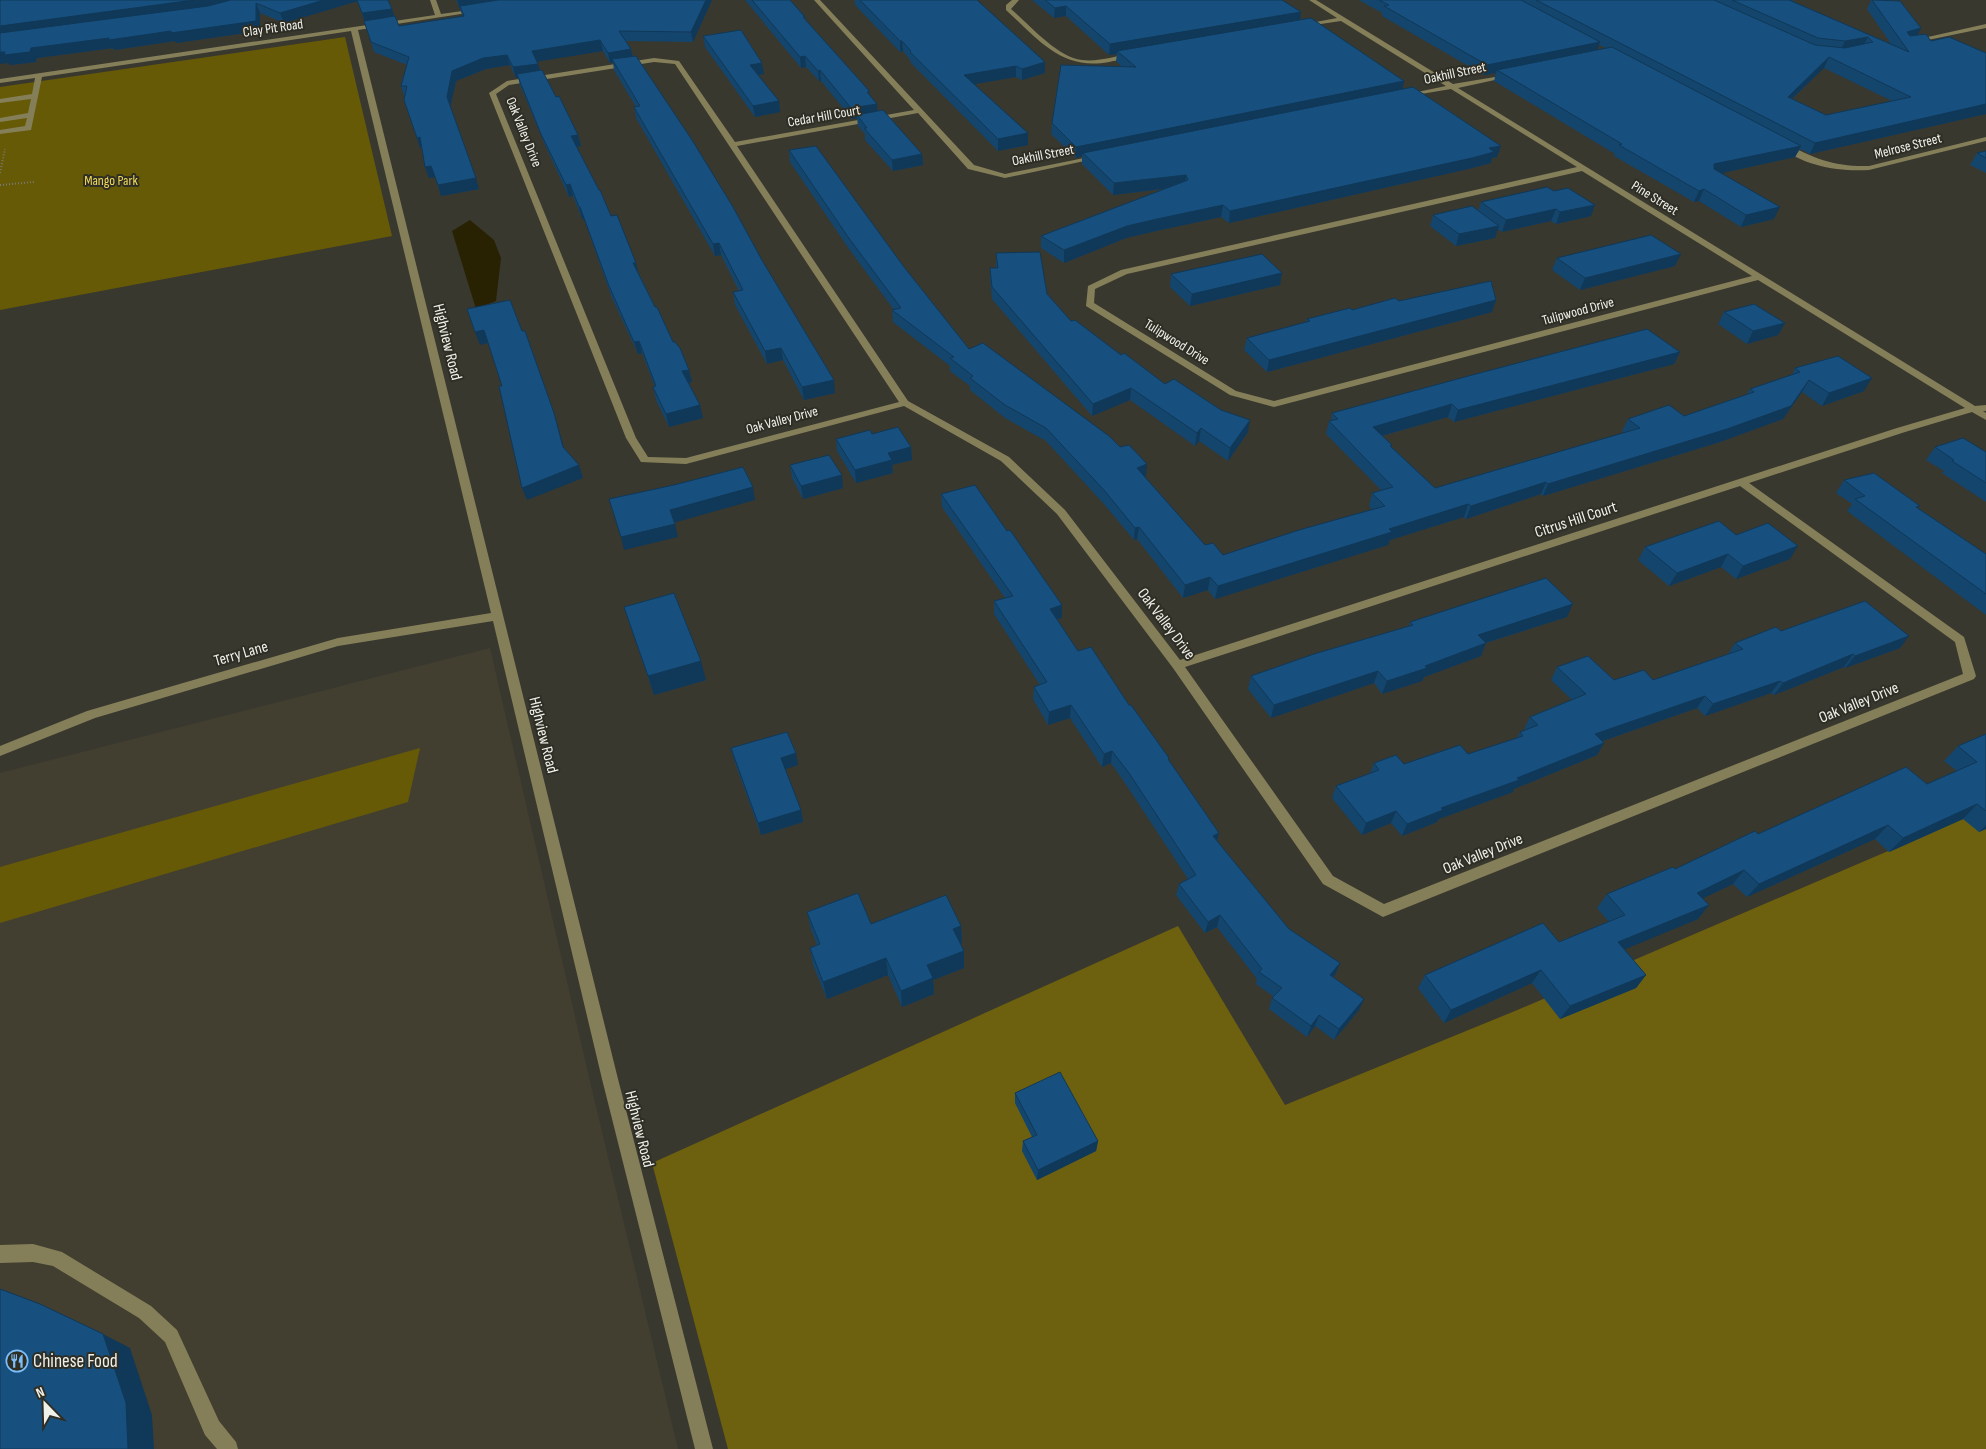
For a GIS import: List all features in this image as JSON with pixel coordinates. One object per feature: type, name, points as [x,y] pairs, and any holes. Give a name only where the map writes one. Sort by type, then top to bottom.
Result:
[{"type":"street","points":[[433,0],[438,16]]},
{"type":"street","name":"Oakhill Street","points":[[816,0],[972,167],[1005,176],[1112,154]]},
{"type":"street","points":[[1016,0],[1009,5],[1008,9],[1062,56],[1078,61],[1096,61],[1144,53]]},
{"type":"street","name":"Pine Street","points":[[1312,0],[1986,418]]},
{"type":"street","name":"Clay Pit Road","points":[[0,81],[485,10]]},
{"type":"street","points":[[1298,26],[1341,19]]},
{"type":"street","points":[[1906,42],[1986,26]]},
{"type":"street","name":"Highview Road","points":[[354,29],[610,1079],[704,1449]]},
{"type":"street","name":"Oak Valley Drive","points":[[905,403],[686,461],[646,460],[631,438],[492,93],[508,83],[654,60],[677,62],[905,403],[1005,459],[1061,512],[1177,665],[1328,880],[1383,912],[1970,676],[1960,640],[1743,483]]},
{"type":"street","name":"Oakhill Street","points":[[1395,98],[1521,72]]},
{"type":"street","points":[[0,132],[28,128],[39,75]]},
{"type":"street","points":[[0,101],[34,96]]},
{"type":"street","name":"Cedar Hill Court","points":[[734,145],[918,111]]},
{"type":"street","points":[[0,120],[31,115]]},
{"type":"street","name":"Melrose Street","points":[[1776,141],[1819,164],[1836,168],[1869,168],[1986,139]]},
{"type":"street","name":"Tulipwood Drive","points":[[1584,168],[1124,272],[1091,288],[1089,304],[1233,393],[1274,404],[1760,278]]},
{"type":"street","name":"Citrus Hill Court","points":[[1177,665],[1743,483],[1901,430],[1973,409],[1986,408]]},
{"type":"street","name":"Terry Lane","points":[[0,751],[91,714],[338,642],[498,616]]},
{"type":"street","points":[[0,1254],[34,1253],[56,1258],[145,1312],[171,1336],[212,1428],[228,1449]]},
{"type":"path","points":[[0,173],[6,145]]},
{"type":"path","points":[[0,185],[34,182]]},
{"type":"shaded area","points":[[470,220],[494,240],[501,258],[496,301],[476,309],[452,231]]},
{"type":"shaded area","points":[[490,648],[591,1086],[678,1449],[0,1449],[0,773]]},
{"type":"shaded area","points":[[1986,809],[1986,1449],[728,1449],[652,1163],[1178,926],[1285,1105],[1515,1011]]},
{"type":"green space","name":"Mango Park","points":[[345,37],[392,236],[0,310],[0,87]]},
{"type":"green space","points":[[420,748],[408,802],[0,923],[0,867]]},
{"type":"building","points":[[0,0],[194,0],[0,26]]},
{"type":"building","points":[[231,0],[324,0],[280,13],[256,3],[256,21],[171,33],[171,31],[31,48],[30,52],[4,55],[5,52],[0,52],[0,33],[208,6]]},
{"type":"building","points":[[357,0],[388,0],[392,9],[362,13]]},
{"type":"building","points":[[498,0],[706,0],[691,32],[619,31],[631,49],[608,53],[600,40],[532,51],[538,64],[513,67],[507,55],[483,58],[452,71],[447,97],[476,178],[438,185],[431,166],[425,167],[420,137],[417,138],[404,100],[407,86],[401,86],[409,57],[371,42],[364,21],[395,16],[399,26],[464,16],[460,6]]},
{"type":"building","points":[[752,0],[790,0],[870,92],[867,92],[877,104],[851,108],[820,70],[818,71],[805,56],[800,57]]},
{"type":"building","points":[[860,0],[977,0],[1045,62],[1022,69],[1016,66],[964,75],[1028,133],[998,139]]},
{"type":"building","points":[[1045,0],[1282,0],[1301,12],[1110,44],[1066,6],[1055,8]]},
{"type":"building","points":[[1379,0],[1521,0],[1600,42],[1487,65],[1384,6],[1389,5]]},
{"type":"building","points":[[1536,0],[1714,0],[1815,45],[1845,48],[1873,42],[1868,37],[1845,41],[1818,38],[1732,0],[1789,0],[1909,52],[1872,0],[1900,1],[1921,28],[1907,32],[1910,36],[1926,34],[1931,41],[1949,37],[1986,53],[1986,104],[1815,143]],"holes":[[[1829,57],[1911,97],[1826,115],[1788,97]]]},
{"type":"building","points":[[1311,18],[1404,81],[1076,147],[1052,123],[1061,65],[1136,67],[1117,51]]},
{"type":"building","points":[[741,30],[762,63],[750,65],[779,101],[753,106],[703,36]]},
{"type":"building","points":[[1612,47],[1801,146],[1714,164],[1714,169],[1780,207],[1746,215],[1704,189],[1699,191],[1619,145],[1622,144],[1497,70]]},
{"type":"building","points":[[636,56],[692,140],[733,207],[763,262],[834,380],[802,387],[781,348],[765,351],[733,292],[743,290],[719,243],[713,244],[634,107],[640,106],[612,59]]},
{"type":"building","points":[[542,70],[556,97],[559,96],[578,135],[571,136],[600,190],[611,216],[617,215],[636,263],[633,263],[655,307],[657,307],[673,342],[680,348],[689,370],[682,371],[700,405],[666,414],[653,387],[656,386],[639,341],[634,342],[609,286],[570,184],[566,185],[541,134],[517,74]]},
{"type":"building","points":[[1413,87],[1501,146],[1489,148],[1494,152],[1472,158],[1230,211],[1223,205],[1127,226],[1064,250],[1041,236],[1188,180],[1186,175],[1114,183],[1083,153]]},
{"type":"building","points":[[883,110],[922,154],[892,160],[864,128],[867,128],[857,115]]},
{"type":"building","points":[[816,146],[904,267],[969,349],[983,343],[1109,436],[1120,447],[1129,445],[1147,464],[1137,468],[1205,545],[1213,543],[1223,555],[1299,530],[1385,506],[1372,493],[1393,487],[1329,421],[1338,419],[1332,413],[1647,329],[1680,352],[1458,410],[1452,404],[1373,427],[1392,445],[1390,446],[1435,488],[1640,428],[1628,419],[1669,405],[1684,416],[1754,392],[1750,389],[1800,372],[1795,368],[1838,356],[1872,378],[1829,393],[1809,380],[1791,406],[1727,429],[1548,484],[1546,482],[1471,506],[1468,504],[1389,529],[1392,532],[1218,586],[1210,577],[1185,585],[1139,527],[1135,528],[1104,490],[1046,428],[1005,405],[970,378],[973,376],[950,358],[954,357],[892,310],[901,308],[848,237],[789,150]]},
{"type":"building","points":[[1986,151],[1986,158],[1977,153]]},
{"type":"building","points":[[1547,187],[1554,191],[1568,188],[1595,205],[1560,212],[1556,209],[1506,220],[1481,202]]},
{"type":"building","points":[[1472,206],[1499,226],[1459,234],[1433,215]]},
{"type":"building","points":[[1651,235],[1681,254],[1585,278],[1557,258]]},
{"type":"building","points":[[1040,252],[1047,294],[1071,321],[1075,320],[1121,355],[1124,353],[1165,384],[1174,379],[1221,410],[1250,420],[1230,448],[1201,428],[1197,433],[1131,388],[1093,404],[992,287],[990,268],[998,268],[996,253]]},
{"type":"building","points":[[1262,254],[1282,273],[1192,294],[1171,274]]},
{"type":"building","points":[[1491,281],[1496,300],[1269,360],[1247,338],[1350,308],[1352,310],[1395,298],[1399,301]]},
{"type":"building","points":[[510,300],[522,331],[525,331],[554,413],[563,447],[579,465],[522,488],[499,386],[502,386],[484,330],[475,332],[467,309]]},
{"type":"building","points":[[1754,304],[1785,323],[1753,331],[1724,312]]},
{"type":"building","points":[[898,427],[911,447],[888,453],[892,460],[855,470],[836,439],[870,430],[872,434]]},
{"type":"building","points":[[1963,438],[1986,452],[1986,483],[1952,461],[1954,460],[1935,447]]},
{"type":"building","points":[[829,455],[842,475],[801,486],[790,465]]},
{"type":"building","points":[[743,467],[753,487],[670,510],[675,524],[621,537],[609,499]]},
{"type":"building","points":[[1874,473],[1920,506],[1916,507],[1986,554],[1986,594],[1855,499],[1865,496],[1844,480]]},
{"type":"building","points":[[975,485],[1007,531],[1010,530],[1062,605],[1050,609],[1078,651],[1091,647],[1129,705],[1131,705],[1169,758],[1219,833],[1213,836],[1289,929],[1340,963],[1330,975],[1364,999],[1339,1029],[1319,1015],[1311,1026],[1272,998],[1282,988],[1259,972],[1262,969],[1220,915],[1208,922],[1179,884],[1196,875],[1129,773],[1112,751],[1104,754],[1071,705],[1049,712],[1034,687],[1047,682],[994,601],[1013,596],[941,494]]},
{"type":"building","points":[[1719,521],[1736,535],[1768,523],[1798,546],[1743,566],[1728,554],[1677,573],[1645,547]]},
{"type":"building","points":[[1546,578],[1573,604],[1478,635],[1486,643],[1425,666],[1427,668],[1387,681],[1378,671],[1274,705],[1251,676],[1314,654],[1413,625],[1410,622]]},
{"type":"building","points":[[674,593],[701,661],[648,676],[624,607]]},
{"type":"building","points":[[1865,601],[1909,636],[1855,656],[1853,654],[1783,683],[1780,681],[1713,704],[1705,696],[1595,734],[1604,743],[1517,778],[1519,780],[1441,808],[1443,810],[1407,824],[1396,811],[1366,823],[1336,786],[1379,770],[1374,763],[1396,755],[1404,764],[1460,745],[1468,754],[1523,736],[1520,732],[1538,725],[1530,717],[1586,694],[1557,667],[1588,656],[1614,680],[1644,670],[1653,680],[1743,649],[1735,643],[1776,627],[1781,631]]},
{"type":"building","points":[[787,732],[796,753],[781,758],[801,810],[758,823],[731,748]]},
{"type":"building","points":[[1986,734],[1986,811],[1977,804],[1903,838],[1888,825],[1759,884],[1744,870],[1697,893],[1709,905],[1618,942],[1646,975],[1570,1006],[1541,970],[1451,1010],[1425,975],[1543,923],[1559,942],[1625,915],[1607,894],[1673,867],[1675,869],[1755,831],[1758,834],[1906,767],[1927,784],[1977,762],[1958,746]]},
{"type":"building","points":[[858,893],[871,924],[946,895],[961,926],[953,929],[964,951],[927,965],[933,978],[901,991],[886,958],[823,982],[810,948],[820,944],[807,912]]},
{"type":"building","points":[[1060,1072],[1098,1141],[1038,1170],[1023,1141],[1037,1135],[1015,1093]]},
{"type":"building","points":[[0,1289],[40,1304],[103,1334],[126,1403],[128,1449],[0,1449]]},
{"type":"place","name":"Chinese Food","points":[[17,1361]]}]
